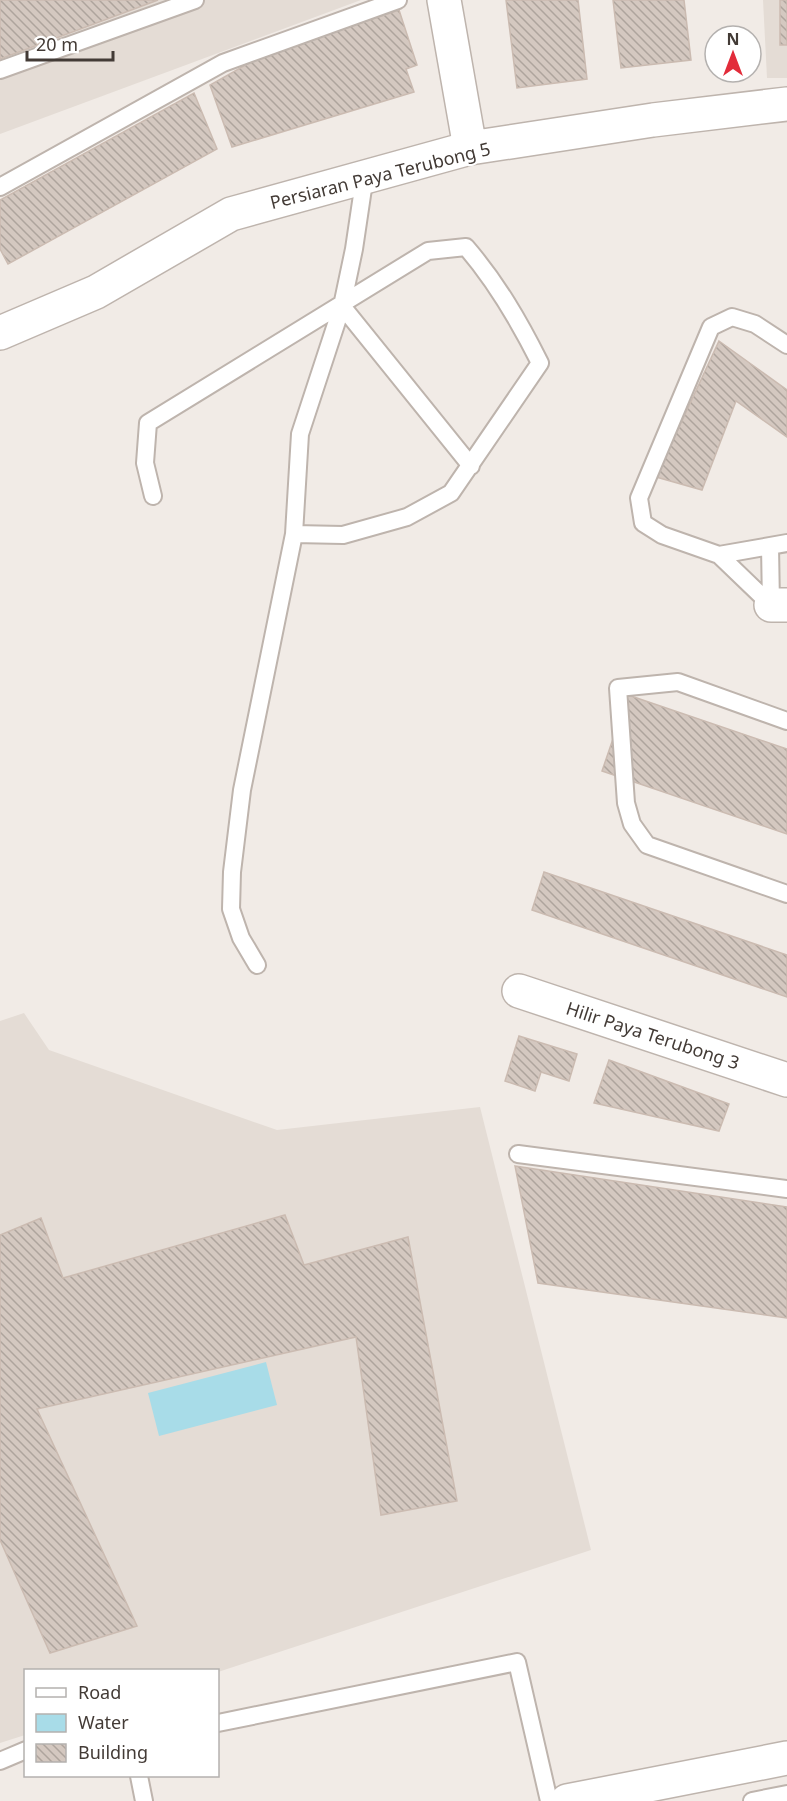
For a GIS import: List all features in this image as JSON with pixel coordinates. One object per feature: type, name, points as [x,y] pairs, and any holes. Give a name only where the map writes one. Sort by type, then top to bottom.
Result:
[{"type":"street","points":[[444,0],[470,148]]},
{"type":"street","name":"Persiaran Paya Terubong 5","points":[[0,333],[96,292],[231,214],[365,175],[470,148],[653,120],[787,104]]},
{"type":"street","name":"Hilir Paya Terubong 3","points":[[519,991],[787,1080]]},
{"type":"street","points":[[567,1801],[664,1792],[787,1758]]},
{"type":"lane","points":[[0,70],[195,0]]},
{"type":"lane","points":[[0,187],[222,63],[398,0]]},
{"type":"lane","points":[[257,965],[241,938],[231,909],[232,872],[242,789],[294,534],[300,434],[342,306],[354,249],[365,175]]},
{"type":"lane","points":[[153,496],[145,463],[148,423],[342,306],[428,251],[466,248],[488,273],[517,317],[540,363],[451,494],[407,517],[343,535],[294,534]]},
{"type":"lane","points":[[342,306],[471,466]]},
{"type":"lane","points":[[779,605],[719,555],[662,535],[643,523],[639,498],[711,327],[732,317],[755,324],[787,345]]},
{"type":"lane","points":[[719,555],[787,543]]},
{"type":"lane","points":[[770,546],[779,605]]},
{"type":"lane","points":[[787,721],[678,682],[618,688],[626,803],[632,824],[648,845],[787,894]]},
{"type":"lane","points":[[518,1154],[787,1189]]},
{"type":"lane","points":[[219,1723],[517,1662],[549,1801]]},
{"type":"lane","points":[[0,1761],[24,1751]]},
{"type":"lane","points":[[139,1777],[144,1801]]},
{"type":"lane","points":[[752,1801],[787,1794]]},
{"type":"shaded area","points":[[0,0],[361,0],[0,134]]},
{"type":"shaded area","points":[[763,0],[787,0],[787,78],[767,78]]},
{"type":"shaded area","points":[[24,1013],[49,1050],[277,1130],[480,1107],[591,1550],[219,1672],[219,1669],[24,1669],[24,1735],[0,1743],[0,1021]]},
{"type":"water","points":[[266,1362],[277,1405],[159,1436],[148,1393]]},
{"type":"building","points":[[0,0],[158,0],[0,59]]},
{"type":"building","points":[[506,0],[578,0],[587,79],[517,88]]},
{"type":"building","points":[[613,0],[684,0],[691,60],[621,68]]},
{"type":"building","points":[[780,0],[787,0],[787,45],[780,45]]},
{"type":"building","points":[[399,10],[417,65],[406,69],[414,92],[232,147],[210,85],[258,58]]},
{"type":"building","points":[[194,93],[217,149],[8,264],[0,249],[0,200]]},
{"type":"building","points":[[719,341],[787,390],[787,437],[736,401],[702,490],[656,477]]},
{"type":"building","points":[[628,695],[787,749],[787,834],[602,771]]},
{"type":"building","points":[[544,872],[787,955],[787,997],[532,910]]},
{"type":"building","points":[[519,1036],[577,1054],[569,1081],[541,1072],[535,1091],[505,1081]]},
{"type":"building","points":[[609,1060],[729,1104],[719,1131],[594,1103]]},
{"type":"building","points":[[515,1166],[787,1207],[787,1318],[538,1283]]},
{"type":"building","points":[[285,1215],[304,1265],[408,1237],[457,1501],[381,1515],[356,1337],[37,1409],[137,1626],[50,1653],[0,1540],[0,1235],[41,1218],[63,1278]]}]
